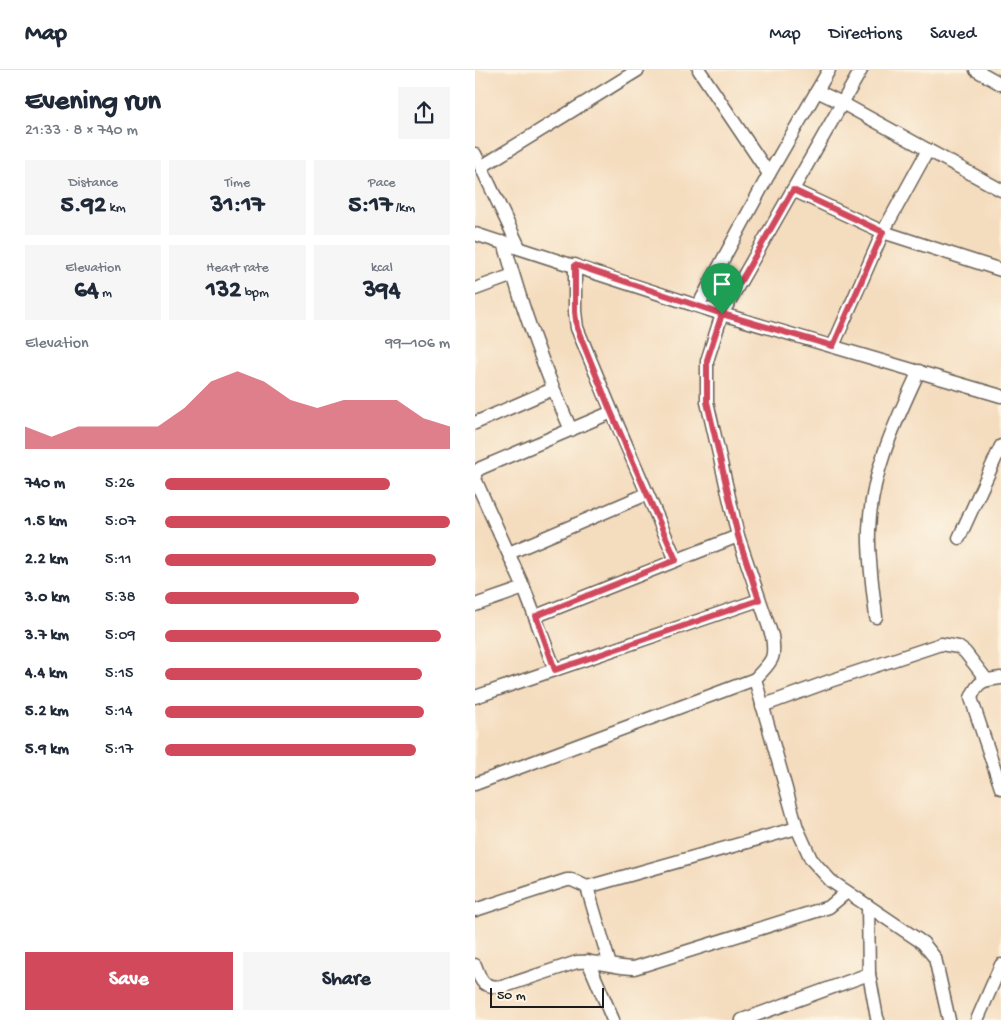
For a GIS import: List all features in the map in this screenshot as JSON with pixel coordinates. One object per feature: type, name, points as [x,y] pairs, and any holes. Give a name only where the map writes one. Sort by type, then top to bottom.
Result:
[{"type":"street","points":[[481,167],[638,70]]},
{"type":"street","points":[[698,306],[769,174],[829,70]]},
{"type":"street","points":[[475,784],[755,679],[773,657],[772,636],[738,536],[707,402],[707,360],[722,314],[861,70]]},
{"type":"street","points":[[977,70],[1001,84]]},
{"type":"street","points":[[703,72],[769,174]]},
{"type":"street","points":[[817,91],[1001,190]]},
{"type":"street","points":[[833,346],[883,232],[928,150]]},
{"type":"street","points":[[475,154],[519,247]]},
{"type":"street","points":[[793,190],[883,232],[1001,270]]},
{"type":"street","points":[[475,234],[722,314],[1001,396]]},
{"type":"street","points":[[504,242],[513,275],[553,389],[571,430]]},
{"type":"street","points":[[575,265],[577,328],[611,412],[676,560]]},
{"type":"street","points":[[475,289],[513,275]]},
{"type":"street","points":[[876,618],[869,559],[869,529],[874,486],[888,438],[919,371]]},
{"type":"street","points":[[475,423],[553,389]]},
{"type":"street","points":[[555,670],[536,616],[475,479],[475,472],[611,412]]},
{"type":"street","points":[[959,538],[1001,446]]},
{"type":"street","points":[[509,553],[647,494]]},
{"type":"street","points":[[536,616],[738,536]]},
{"type":"street","points":[[475,605],[524,588]]},
{"type":"street","points":[[475,698],[759,600]]},
{"type":"street","points":[[762,706],[941,644],[959,647],[986,680]]},
{"type":"street","points":[[1001,678],[986,680],[977,685],[971,698],[1001,788]]},
{"type":"street","points":[[755,679],[797,828],[811,859],[831,881],[923,943],[935,958],[949,1020]]},
{"type":"street","points":[[475,910],[567,880],[572,880],[587,887],[797,828]]},
{"type":"street","points":[[587,887],[610,965]]},
{"type":"street","points":[[475,964],[482,981],[489,986],[502,987],[577,962],[588,961],[622,968],[634,968],[829,907],[847,892]]},
{"type":"street","points":[[868,906],[869,974],[878,1020]]},
{"type":"street","points":[[588,961],[613,1020]]},
{"type":"street","points":[[977,1020],[1001,965]]},
{"type":"street","points":[[743,1020],[869,974]]},
{"type":"route","points":[[722,314],[707,360],[707,402],[738,536],[759,600],[555,670],[536,616],[676,560],[611,412],[577,328],[575,265],[722,314],[833,346],[883,232],[793,190],[722,314]]}]
